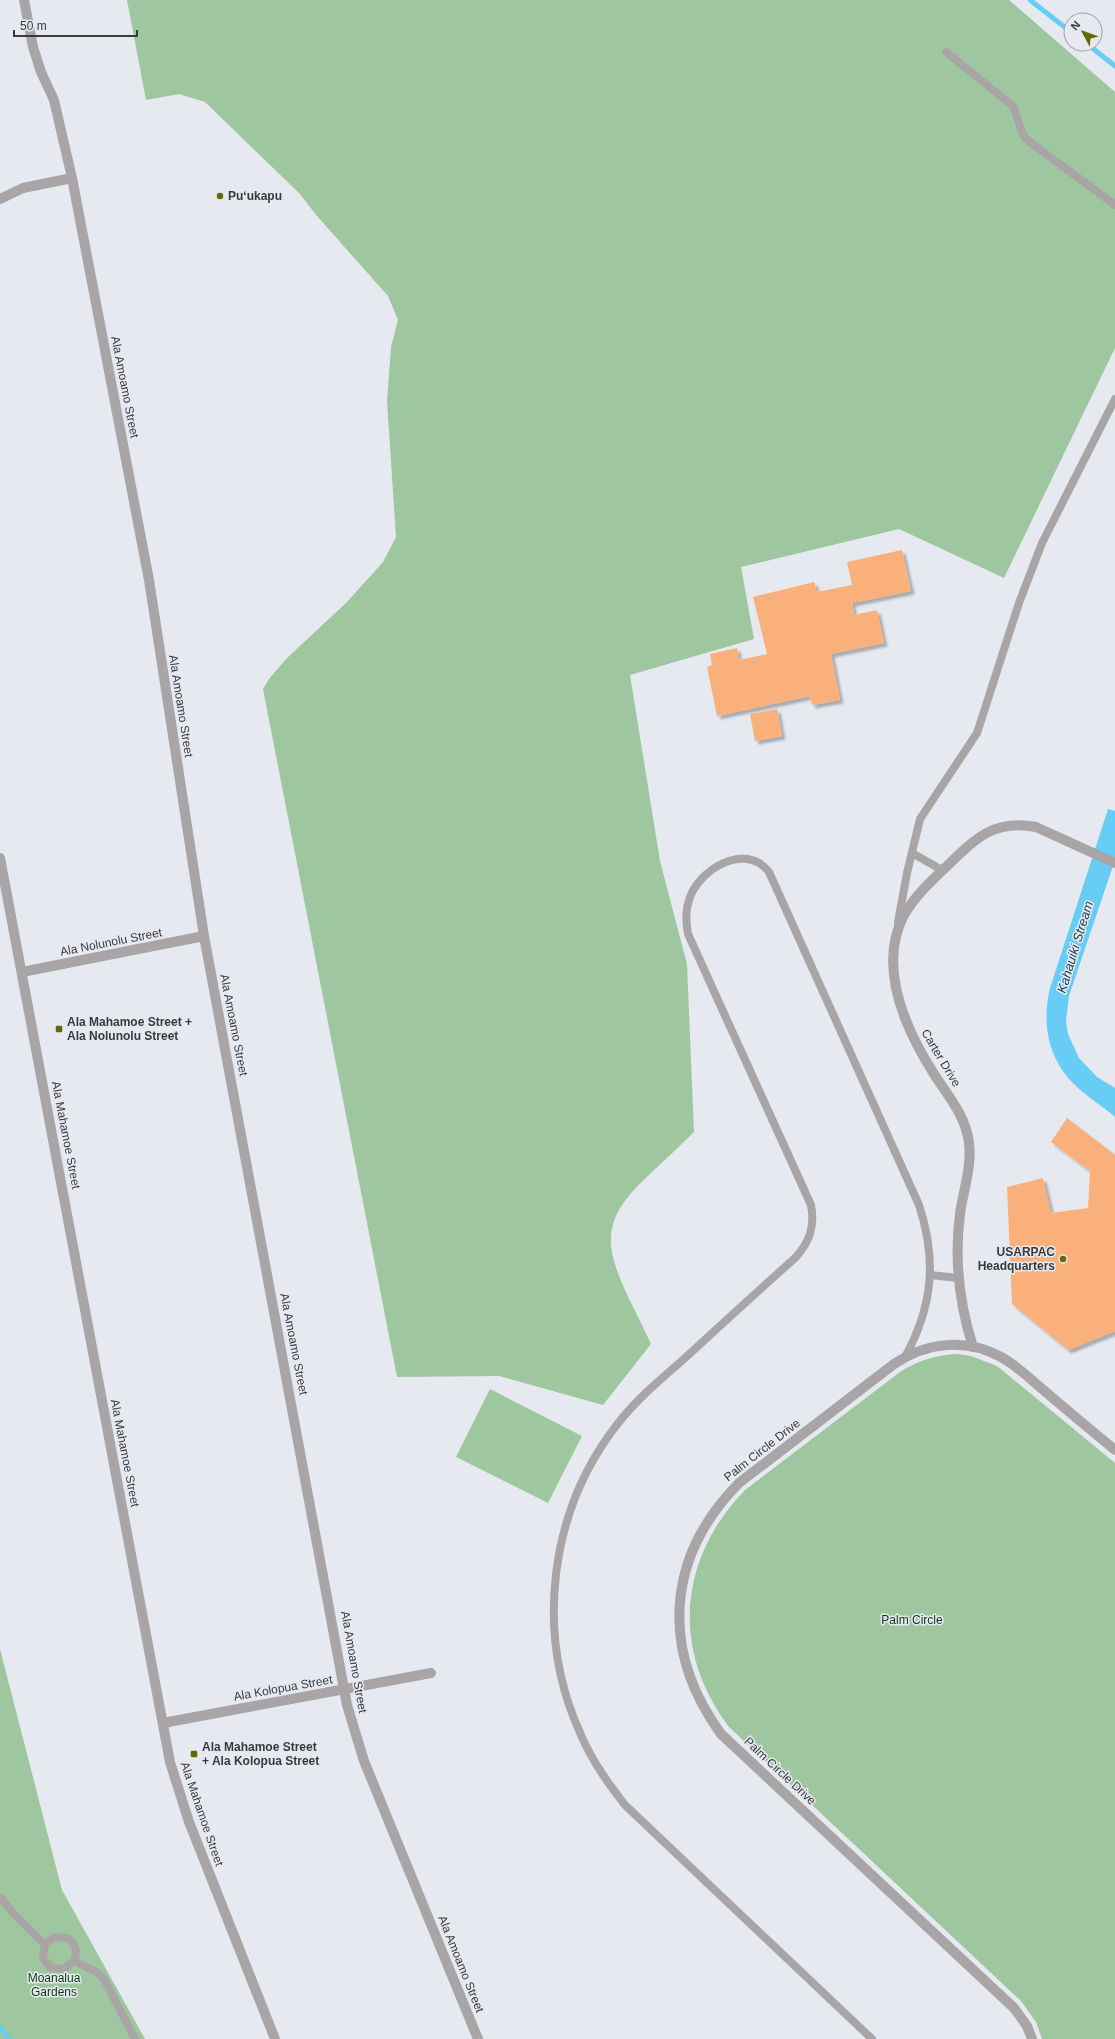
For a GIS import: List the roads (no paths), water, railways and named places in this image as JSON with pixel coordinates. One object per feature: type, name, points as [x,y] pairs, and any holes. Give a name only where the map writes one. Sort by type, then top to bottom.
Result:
[{"type":"street","name":"Ala Amoamo Street","points":[[24,0],[33,47],[41,72],[54,100],[72,178],[149,580],[204,936],[352,1726],[364,1761],[478,2039]]},
{"type":"street","points":[[0,199],[23,188],[72,178]]},
{"type":"street","name":"Carter Drive","points":[[973,1347],[961,1302],[958,1278],[958,1234],[965,1190],[969,1143],[961,1115],[918,1048],[904,1015],[894,969],[894,951],[897,933],[904,915],[915,899],[942,870],[976,839],[987,832],[1011,825],[1036,827],[1115,863]]},
{"type":"street","name":"Ala Mahamoe Street","points":[[0,858],[170,1762],[189,1822],[275,2039]]},
{"type":"street","name":"Ala Nolunolu Street","points":[[22,972],[204,936]]},
{"type":"street","name":"Palm Circle Drive","points":[[1032,2039],[1027,2026],[1014,2008],[721,1734],[710,1718],[694,1689],[682,1646],[680,1606],[687,1567],[702,1530],[720,1502],[738,1483],[905,1357],[930,1347],[943,1345],[973,1347],[988,1351],[1015,1367],[1115,1450]]},
{"type":"street","name":"Ala Kolopua Street","points":[[163,1724],[431,1673]]},
{"type":"lane","points":[[946,52],[1013,106],[1017,113],[1018,127],[1026,139],[1115,205]]},
{"type":"lane","points":[[897,933],[912,853],[918,827],[923,814],[966,752],[976,733],[1013,618],[1042,542],[1115,399]]},
{"type":"lane","points":[[912,853],[942,870]]},
{"type":"lane","points":[[872,2039],[625,1804],[594,1760],[581,1736],[568,1704],[557,1658],[553,1606],[558,1557],[571,1508],[591,1463],[604,1442],[636,1402],[795,1258],[805,1246],[812,1232],[813,1218],[811,1205],[688,934],[686,911],[693,890],[708,873],[720,865],[745,858],[760,863],[769,872],[919,1205],[928,1239],[930,1275],[929,1293],[922,1321],[905,1357]]},
{"type":"lane","points":[[930,1275],[958,1278]]},
{"type":"lane","points":[[0,1897],[13,1913],[45,1945]]},
{"type":"lane","points":[[55,1937],[68,1938],[76,1948],[74,1961],[64,1970],[51,1968],[43,1958],[45,1945],[55,1937]]},
{"type":"lane","points":[[74,1961],[95,1971],[104,1979],[135,2039]]},
{"type":"water","points":[[1108,809],[1115,811],[1115,860],[1069,996],[1066,1021],[1068,1034],[1079,1058],[1097,1077],[1115,1088],[1115,1117],[1082,1091],[1064,1072],[1052,1050],[1047,1025],[1050,988]]},
{"type":"waterway","name":"Kahauiki Stream","points":[[1030,0],[1063,26]]},
{"type":"waterway","name":"Kahauiki Stream","points":[[1097,52],[1115,66]]},
{"type":"waterway","points":[[0,2027],[9,2039]]},
{"type":"place","name":"Puʻukapu","points":[[220,196]]},
{"type":"place","name":"Ala Mahamoe Street + Ala Nolunolu Street","points":[[59,1029]]},
{"type":"place","name":"USARPAC Headquarters","points":[[1063,1259]]},
{"type":"place","name":"Ala Mahamoe Street + Ala Kolopua Street","points":[[194,1754]]},
{"type":"park label","name":"Palm Circle","points":[[912,1620]]},
{"type":"park label","name":"Moanalua Gardens","points":[[54,1985]]}]
